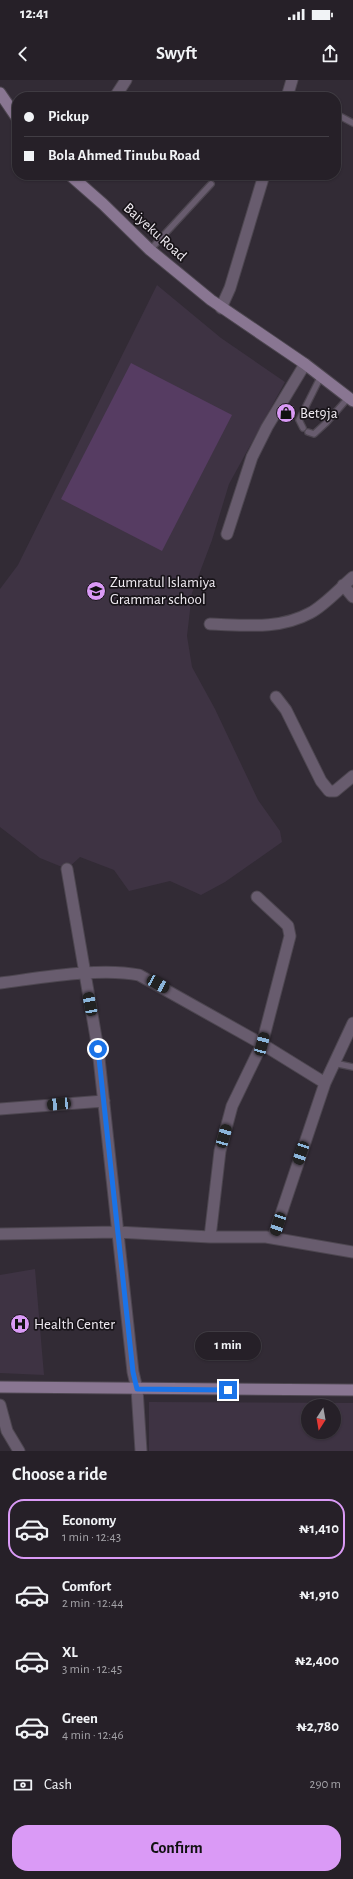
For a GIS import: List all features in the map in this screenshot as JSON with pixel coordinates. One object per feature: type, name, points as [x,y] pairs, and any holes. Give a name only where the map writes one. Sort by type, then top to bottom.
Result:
[{"type":"main road","points":[[0,93],[12,111]]},
{"type":"main road","name":"Baiyeku Road","points":[[76,180],[103,204],[150,250],[222,308],[304,364],[351,399]]},
{"type":"main road","points":[[0,1387],[353,1390]]},
{"type":"street","points":[[118,92],[126,80]]},
{"type":"street","points":[[290,92],[292,80]]},
{"type":"street","points":[[222,308],[230,288],[262,180]]},
{"type":"street","points":[[227,534],[252,458],[267,427],[304,364]]},
{"type":"street","points":[[210,624],[276,625],[311,612],[353,577]]},
{"type":"street","points":[[343,585],[353,597]]},
{"type":"street","points":[[276,697],[286,710],[321,781],[329,791],[335,791],[353,776]]},
{"type":"street","points":[[67,869],[98,1049],[133,1372],[137,1389],[141,1451]]},
{"type":"street","points":[[210,1237],[220,1151],[232,1106],[262,1044],[290,936],[284,922],[258,897]]},
{"type":"street","points":[[0,983],[84,974],[129,973],[139,975],[262,1044],[325,1082]]},
{"type":"street","points":[[273,1238],[325,1082],[353,1023]]},
{"type":"street","points":[[0,1109],[104,1101]]},
{"type":"street","points":[[0,1234],[117,1232],[210,1237],[266,1236],[353,1252]]},
{"type":"street","points":[[0,1405],[7,1431],[19,1451]]},
{"type":"lane","points":[[341,117],[353,123]]},
{"type":"lane","points":[[150,250],[211,184]]},
{"type":"lane","points":[[303,428],[299,420],[321,376]]},
{"type":"lane","points":[[308,432],[314,434],[351,399]]},
{"type":"lane","points":[[334,1063],[353,1067]]},
{"type":"shaded area","name":"Zumratul Islamiya Grammar school","points":[[157,285],[221,338],[285,382],[229,484],[212,540],[192,593],[187,636],[192,667],[215,709],[258,800],[280,831],[282,842],[225,882],[201,895],[170,881],[129,891],[114,870],[80,857],[67,869],[40,858],[0,827],[0,589],[18,565]]},
{"type":"shaded area","points":[[131,363],[232,415],[162,551],[61,499]]},
{"type":"shaded area","name":"Health Center","points":[[35,1269],[44,1375],[0,1373],[0,1275]]},
{"type":"shaded area","points":[[149,1402],[301,1403],[301,1439],[341,1439],[341,1403],[353,1403],[353,1451],[149,1451]]},
{"type":"place","name":"Bet9ja","points":[[286,413]]},
{"type":"place","name":"Zumratul Islamiya Grammar school","points":[[96,591]]},
{"type":"place","name":"Health Center","points":[[20,1324]]},
{"type":"route","points":[[98,1049],[133,1372],[137,1389],[228,1390]]}]
